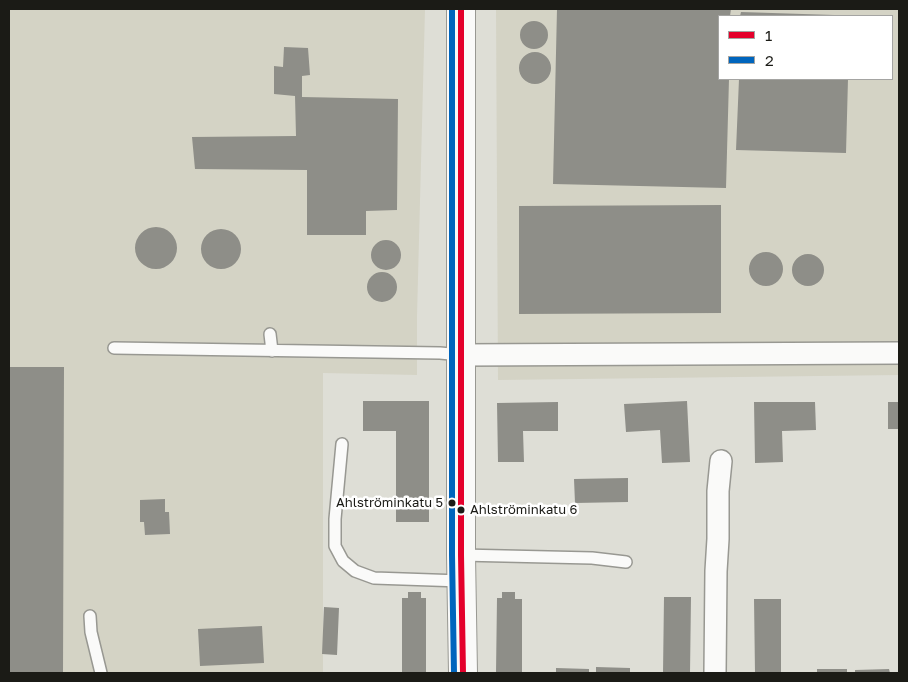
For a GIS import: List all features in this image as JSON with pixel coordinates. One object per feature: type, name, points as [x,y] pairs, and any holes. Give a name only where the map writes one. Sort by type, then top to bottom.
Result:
[{"type":"street","points":[[461,9],[461,568],[463,673]]},
{"type":"street","points":[[461,355],[899,353]]},
{"type":"street","points":[[716,673],[716,571],[718,491],[721,461]]},
{"type":"lane","points":[[270,334],[272,351]]},
{"type":"lane","points":[[114,348],[440,353],[461,355]]},
{"type":"lane","points":[[342,444],[335,519],[336,546],[342,562],[355,571],[374,578],[461,568],[592,558],[626,562]]},
{"type":"lane","points":[[90,616],[91,632],[101,673]]},
{"type":"shaded area","points":[[9,9],[425,9],[417,375],[323,373],[323,673],[9,673]]},
{"type":"shaded area","points":[[496,9],[899,9],[899,375],[498,380]]},
{"type":"building","points":[[557,9],[731,9],[730,15],[718,15],[718,80],[729,80],[726,188],[553,184]]},
{"type":"building","points":[[741,12],[834,15],[740,15]]},
{"type":"building","points":[[534,21],[544,25],[548,35],[544,45],[534,49],[524,45],[520,35],[524,25]]},
{"type":"building","points":[[284,47],[308,48],[310,75],[302,76],[302,97],[398,99],[397,210],[366,211],[366,235],[307,235],[307,170],[195,169],[192,137],[296,136],[295,96],[274,94],[274,66],[283,67]]},
{"type":"building","points":[[535,52],[546,57],[551,68],[546,79],[535,84],[524,79],[519,68],[524,57]]},
{"type":"building","points":[[739,80],[848,80],[846,153],[736,150]]},
{"type":"building","points":[[721,205],[721,313],[519,314],[519,206]]},
{"type":"building","points":[[160,227],[168,230],[174,236],[177,248],[174,260],[168,266],[152,269],[144,266],[138,260],[135,244],[138,236],[144,230]]},
{"type":"building","points":[[225,229],[232,232],[238,238],[241,249],[240,257],[232,266],[225,269],[217,269],[210,266],[202,257],[201,245],[204,238],[213,230]]},
{"type":"building","points":[[386,240],[396,245],[401,255],[396,265],[386,270],[376,265],[371,255],[376,245]]},
{"type":"building","points":[[766,252],[778,257],[783,269],[778,281],[766,286],[754,281],[749,269],[754,257]]},
{"type":"building","points":[[808,254],[814,255],[819,259],[823,264],[823,276],[819,281],[814,285],[808,286],[802,285],[797,281],[793,276],[792,270],[793,264],[797,259],[802,255]]},
{"type":"building","points":[[382,272],[393,276],[397,287],[393,298],[382,302],[371,298],[367,287],[371,276]]},
{"type":"building","points":[[9,367],[64,367],[63,673],[9,673]]},
{"type":"building","points":[[363,401],[429,401],[429,522],[396,522],[396,431],[363,431]]},
{"type":"building","points":[[687,401],[690,462],[662,463],[660,430],[626,432],[624,404]]},
{"type":"building","points":[[558,402],[558,431],[523,431],[524,462],[498,462],[497,403]]},
{"type":"building","points":[[754,402],[815,402],[816,430],[782,431],[783,462],[755,463]]},
{"type":"building","points":[[888,402],[899,402],[899,429],[888,429]]},
{"type":"building","points":[[628,478],[628,502],[575,503],[574,479]]},
{"type":"building","points":[[165,499],[165,512],[169,512],[170,534],[145,535],[144,522],[140,522],[140,500]]},
{"type":"building","points":[[408,592],[421,592],[421,598],[426,598],[426,673],[402,673],[402,598],[408,598]]},
{"type":"building","points":[[502,592],[515,592],[515,599],[522,599],[522,673],[496,673],[497,598],[502,598]]},
{"type":"building","points":[[664,597],[691,597],[690,673],[663,673]]},
{"type":"building","points":[[754,599],[781,599],[781,673],[755,673]]},
{"type":"building","points":[[324,607],[339,608],[337,655],[322,654]]},
{"type":"building","points":[[262,626],[264,663],[200,666],[198,629]]},
{"type":"building","points":[[596,667],[630,668],[630,673],[596,673]]},
{"type":"building","points":[[556,668],[589,669],[589,673],[556,673]]},
{"type":"building","points":[[817,669],[847,669],[847,673],[817,673]]},
{"type":"building","points":[[889,669],[890,673],[855,673],[855,670]]},
{"type":"transit line","name":"2","points":[[452,9],[452,555],[454,673]]},
{"type":"transit line","name":"1","points":[[461,9],[461,555],[463,673]]},
{"type":"place","name":"Ahlströminkatu 5","points":[[452,503]]},
{"type":"place","name":"Ahlströminkatu 6","points":[[461,510]]}]
